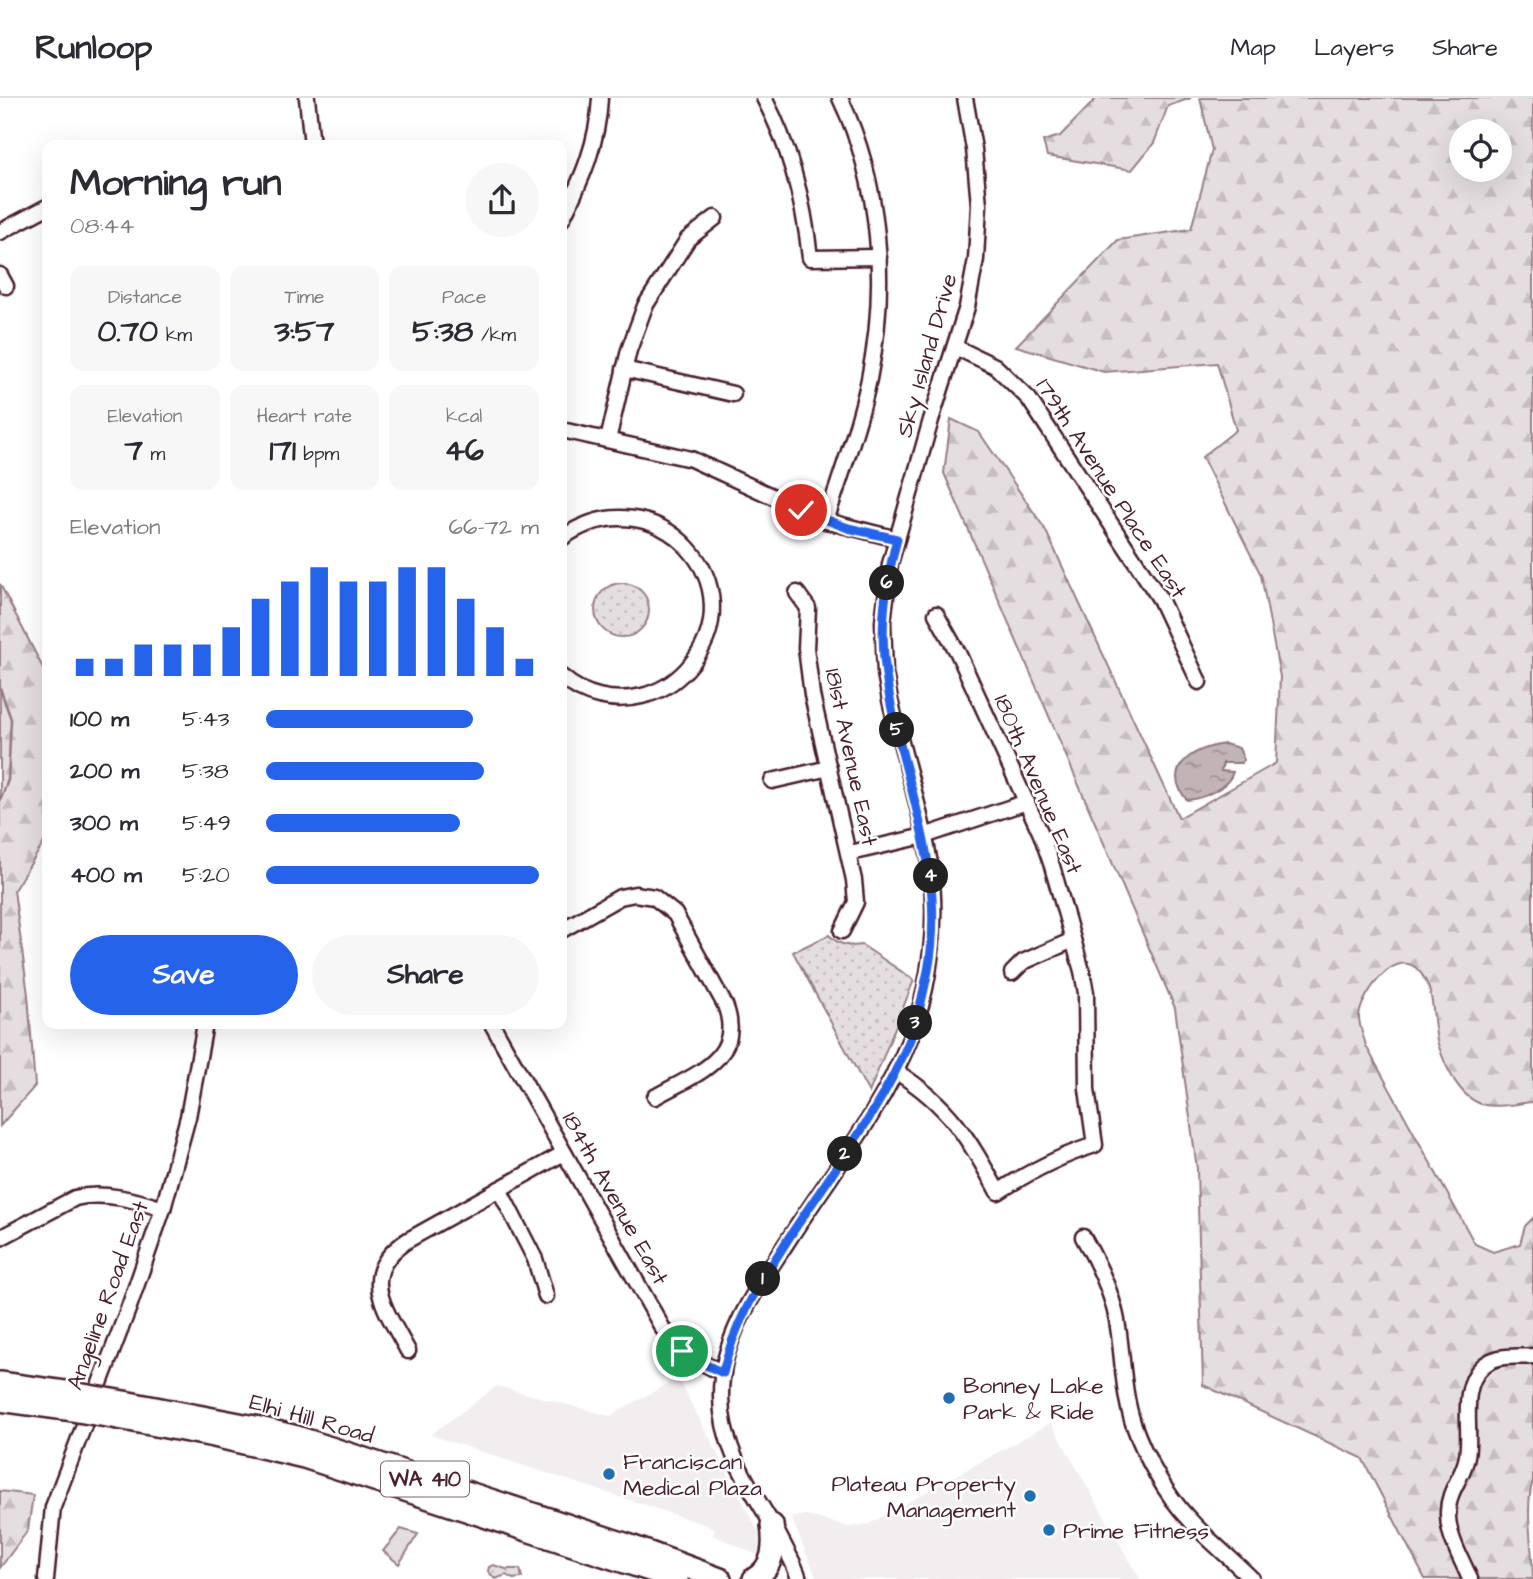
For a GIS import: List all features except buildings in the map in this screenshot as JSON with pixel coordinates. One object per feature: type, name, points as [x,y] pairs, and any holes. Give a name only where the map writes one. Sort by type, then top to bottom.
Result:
[{"type":"highway","name":"Elhi Hill Road","points":[[0,1382],[69,1401],[242,1424],[297,1437],[628,1545],[720,1579]]},
{"type":"highway","name":"Elhi Hill Road","points":[[0,1400],[69,1401]]},
{"type":"highway","name":"Elhi Hill Road","points":[[121,1410],[304,1457],[677,1579]]},
{"type":"highway","points":[[754,1579],[765,1570],[773,1554],[775,1543],[772,1525]]},
{"type":"street","points":[[307,98],[311,140]]},
{"type":"street","points":[[567,208],[590,160],[596,137],[600,98]]},
{"type":"street","points":[[764,98],[796,174],[810,258],[879,257]]},
{"type":"street","points":[[826,521],[869,381],[878,313],[879,257],[876,225],[864,165],[840,98]]},
{"type":"street","name":"Sky Island Drive","points":[[799,1579],[730,1450],[722,1410],[723,1373],[729,1347],[756,1290],[864,1124],[895,1071],[911,1035],[928,968],[933,930],[930,866],[890,700],[883,646],[885,594],[897,539],[967,307],[976,259],[979,205],[974,149],[965,98]]},
{"type":"street","points":[[0,232],[42,210]]},
{"type":"street","points":[[608,440],[635,329],[645,306],[688,239],[715,218]]},
{"type":"street","name":"179th Avenue Place East","points":[[955,347],[995,366],[1029,399],[1160,599],[1199,682]]},
{"type":"street","points":[[624,369],[733,394]]},
{"type":"street","points":[[567,431],[691,460],[826,521],[897,539]]},
{"type":"street","points":[[567,535],[586,524],[613,517],[631,517],[660,526],[680,539],[699,562],[709,587],[711,614],[704,644],[693,662],[675,681],[649,694],[620,699],[604,698],[579,689],[567,681]]},
{"type":"street","name":"181st Avenue East","points":[[797,593],[808,608],[808,672],[850,853],[856,902],[842,931]]},
{"type":"street","name":"180th Avenue East","points":[[895,1071],[927,1092],[956,1121],[998,1192],[1041,1165],[1095,1145],[1087,1089],[1086,993],[1052,866],[1027,802],[958,653],[936,614]]},
{"type":"street","points":[[772,781],[829,768]]},
{"type":"street","points":[[850,853],[924,836],[1027,802]]},
{"type":"street","points":[[567,927],[628,895],[654,897],[676,914],[725,1005],[730,1031],[725,1049],[712,1064],[655,1097]]},
{"type":"street","points":[[1013,972],[1023,962],[1073,940]]},
{"type":"street","name":"Angeline Road East","points":[[46,1579],[53,1507],[163,1209],[188,1117],[204,1029]]},
{"type":"street","name":"184th Avenue East","points":[[495,1029],[672,1341],[702,1363],[723,1373]]},
{"type":"street","points":[[408,1350],[378,1293],[378,1276],[385,1260],[408,1240],[564,1153]]},
{"type":"street","points":[[499,1189],[535,1259],[546,1296]]},
{"type":"street","points":[[0,1238],[75,1198],[84,1196],[124,1199],[163,1209]]},
{"type":"street","points":[[1083,1237],[1114,1309],[1133,1420],[1152,1464],[1177,1505],[1190,1520],[1252,1579]]},
{"type":"street","points":[[1470,1579],[1453,1539],[1448,1512],[1450,1495],[1467,1457],[1471,1386],[1482,1367],[1493,1360],[1507,1356],[1533,1356]]},
{"type":"shaded area","points":[[678,1378],[761,1537],[760,1556],[713,1535],[715,1528],[430,1435],[497,1386],[610,1416]]},
{"type":"shaded area","points":[[1051,1423],[1140,1579],[817,1579],[791,1517],[806,1515],[849,1527],[869,1524]]},
{"type":"green space","points":[[1097,98],[1191,98],[1168,106],[1154,143],[1132,170],[1047,156],[1043,141],[1060,136]]},
{"type":"green space","points":[[1200,98],[1533,98],[1533,1102],[1503,1106],[1485,1105],[1476,1102],[1461,1089],[1449,1072],[1438,1044],[1429,989],[1420,972],[1411,965],[1401,964],[1382,975],[1367,995],[1359,1019],[1366,1046],[1475,1244],[1493,1252],[1520,1244],[1525,1226],[1533,1218],[1533,1481],[1529,1516],[1533,1579],[1425,1579],[1362,1458],[1203,1385],[1197,1169],[1175,1008],[944,473],[951,419],[979,432],[1045,529],[1179,818],[1276,763],[1280,677],[1261,575],[1202,457],[1236,430],[1217,363],[1104,372],[1016,346],[1118,240],[1191,229],[1212,150]]},
{"type":"green space","points":[[622,583],[641,591],[649,610],[641,629],[622,637],[603,629],[595,610],[603,591]]},
{"type":"green space","points":[[0,584],[42,666],[42,846],[14,890],[28,995],[35,1086],[0,1126]]},
{"type":"green space","points":[[829,935],[844,944],[862,945],[914,980],[869,1093],[793,952]]},
{"type":"green space","points":[[0,1491],[33,1495],[28,1530],[0,1568]]},
{"type":"green space","points":[[401,1529],[418,1534],[399,1564],[383,1551]]},
{"type":"green space","points":[[493,1565],[520,1569],[522,1578],[513,1579],[506,1575],[495,1579],[488,1571]]},
{"type":"water","points":[[1225,744],[1239,748],[1244,760],[1241,763],[1223,763],[1221,771],[1233,772],[1226,783],[1208,795],[1187,800],[1177,778],[1184,761],[1202,750]]},
{"type":"waterway","points":[[0,688],[11,719],[8,780],[0,801]]},
{"type":"place","name":"Bonney Lake Park & Ride","points":[[949,1398]]},
{"type":"place","name":"Franciscan Medical Plaza","points":[[609,1474]]},
{"type":"place","name":"Plateau Property Management","points":[[1030,1496]]},
{"type":"place","name":"Prime Fitness","points":[[1049,1530]]},
{"type":"route","points":[[682,1351],[723,1373],[729,1347],[756,1290],[864,1124],[895,1071],[911,1035],[928,968],[933,930],[930,866],[890,700],[883,646],[885,594],[897,539],[848,528],[801,510]]}]
